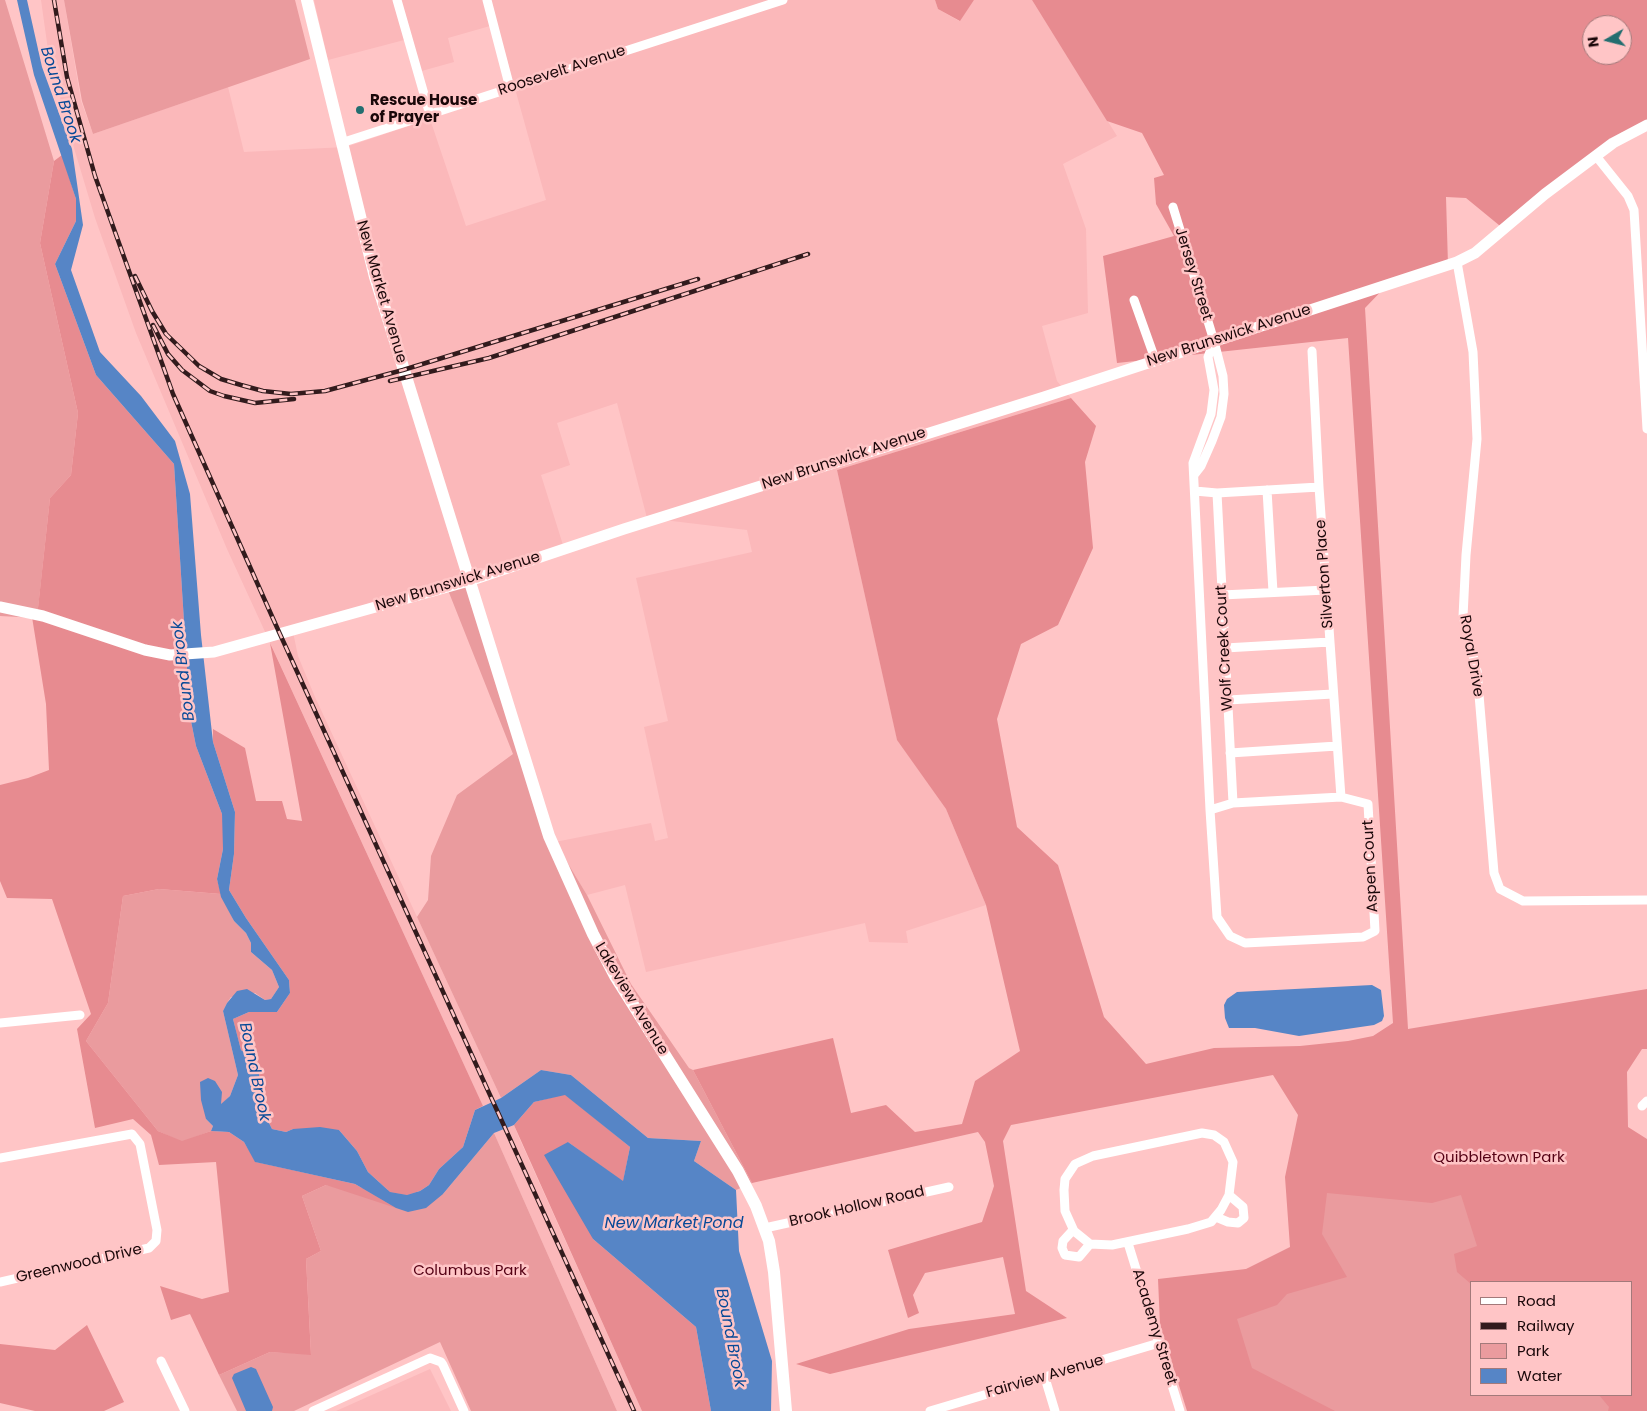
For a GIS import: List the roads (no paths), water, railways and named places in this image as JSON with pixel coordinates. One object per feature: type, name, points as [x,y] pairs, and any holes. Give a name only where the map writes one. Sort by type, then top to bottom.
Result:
[{"type":"main road","name":"New Market Avenue","points":[[307,0],[375,277],[470,581]]},
{"type":"main road","name":"Lakeview Avenue","points":[[470,581],[549,836],[574,894],[615,976],[738,1171],[765,1228],[779,1313],[786,1411]]},
{"type":"street","points":[[397,0],[430,115]]},
{"type":"street","points":[[487,0],[510,88]]},
{"type":"street","name":"Roosevelt Avenue","points":[[341,143],[783,0]]},
{"type":"street","name":"New Brunswick Avenue","points":[[0,607],[43,616],[144,650],[170,655],[214,652],[470,581],[624,528],[1037,400],[1155,359],[1214,342],[1457,262],[1475,253],[1544,194],[1614,143],[1647,125]]},
{"type":"street","points":[[1596,156],[1628,196],[1634,210],[1647,429]]},
{"type":"street","name":"Jersey Street","points":[[1173,207],[1214,342]]},
{"type":"street","name":"Royal Drive","points":[[1457,262],[1473,352],[1477,439],[1466,555],[1463,618],[1477,671],[1494,873],[1500,889],[1523,900],[1647,900]]},
{"type":"street","points":[[1134,300],[1155,359]]},
{"type":"street","name":"Aspen Court","points":[[1210,810],[1233,803],[1341,797],[1368,804],[1375,931],[1363,936],[1245,943],[1230,936],[1217,917],[1210,810],[1193,462],[1211,414],[1214,390],[1208,357],[1214,342]]},
{"type":"street","name":"Silverton Place","points":[[1312,351],[1319,488],[1341,797]]},
{"type":"street","points":[[1195,491],[1218,493],[1319,488]]},
{"type":"street","points":[[1267,490],[1273,592]]},
{"type":"street","name":"Wolf Creek Court","points":[[1218,493],[1233,803]]},
{"type":"street","points":[[1222,595],[1326,590]]},
{"type":"street","points":[[1225,648],[1330,642]]},
{"type":"street","points":[[1228,700],[1333,694]]},
{"type":"street","points":[[1230,753],[1337,746]]},
{"type":"street","points":[[0,1023],[80,1015]]},
{"type":"street","points":[[1202,1133],[1209,1134],[1224,1142],[1231,1154],[1233,1172],[1228,1195],[1211,1222],[1128,1243],[1090,1244],[1073,1230],[1066,1211],[1065,1179],[1075,1164],[1093,1156],[1202,1133]]},
{"type":"street","name":"Greenwood Drive","points":[[0,1158],[125,1134],[136,1136],[140,1144],[157,1230],[156,1241],[149,1248],[0,1282]]},
{"type":"street","name":"Brook Hollow Road","points":[[765,1228],[949,1187]]},
{"type":"street","points":[[1216,1216],[1228,1222],[1238,1222],[1244,1218],[1243,1207],[1228,1195]]},
{"type":"street","points":[[1073,1230],[1063,1241],[1062,1248],[1065,1255],[1078,1257],[1090,1244]]},
{"type":"street","name":"Academy Street","points":[[1128,1243],[1180,1411]]},
{"type":"street","name":"Fairview Avenue","points":[[930,1411],[1159,1343]]},
{"type":"street","points":[[314,1411],[430,1358],[443,1365],[464,1411]]},
{"type":"street","points":[[161,1361],[185,1411]]},
{"type":"street","points":[[1045,1378],[1055,1411]]},
{"type":"water","points":[[17,0],[27,0],[42,67],[72,149],[83,225],[71,270],[100,352],[141,396],[175,441],[190,494],[201,635],[213,742],[235,812],[234,854],[229,890],[289,980],[290,993],[277,1012],[249,1012],[233,1019],[241,1050],[254,1059],[259,1074],[264,1113],[272,1129],[286,1132],[293,1129],[320,1127],[339,1130],[357,1151],[368,1172],[390,1192],[407,1195],[420,1191],[429,1185],[439,1169],[463,1147],[475,1110],[501,1098],[541,1070],[571,1075],[648,1138],[701,1141],[694,1161],[736,1190],[739,1251],[772,1361],[771,1411],[711,1411],[696,1327],[593,1239],[544,1155],[568,1142],[623,1181],[630,1147],[565,1095],[534,1102],[514,1125],[494,1133],[443,1194],[426,1208],[408,1212],[396,1208],[355,1184],[255,1162],[244,1142],[229,1132],[211,1131],[213,1126],[206,1119],[201,1100],[200,1082],[208,1078],[215,1081],[222,1092],[221,1104],[230,1096],[238,1075],[223,1011],[237,991],[247,989],[265,1000],[271,999],[279,987],[272,970],[251,952],[251,943],[246,933],[234,921],[221,897],[217,879],[223,849],[222,814],[196,746],[190,716],[174,464],[96,375],[55,264],[76,221],[76,199],[34,75]]},
{"type":"water","points":[[1372,985],[1381,990],[1384,1016],[1382,1021],[1374,1025],[1299,1036],[1255,1028],[1229,1028],[1225,1018],[1224,1005],[1227,999],[1237,992]]},
{"type":"water","points":[[251,1367],[256,1369],[273,1407],[272,1411],[246,1411],[232,1378],[234,1374]]},
{"type":"railway","points":[[54,0],[67,77],[95,176],[173,394],[279,632],[634,1411]]},
{"type":"railway","points":[[390,381],[489,358],[808,254]]},
{"type":"railway","points":[[135,276],[152,311],[166,334],[199,366],[221,379],[263,391],[291,394],[325,391],[403,370],[698,279]]},
{"type":"railway","points":[[153,325],[168,354],[182,370],[210,391],[255,403],[294,399]]},
{"type":"place","name":"Rescue House of Prayer","points":[[360,110]]},
{"type":"water label","name":"Bound Brook","points":[[60,95]]},
{"type":"water label","name":"Bound Brook","points":[[184,671]]},
{"type":"water label","name":"Bound Brook","points":[[254,1072]]},
{"type":"water label","name":"New Market Pond","points":[[674,1224]]},
{"type":"water label","name":"Bound Brook","points":[[730,1338]]},
{"type":"park label","name":"Quibbletown Park","points":[[1499,1158]]},
{"type":"park label","name":"Columbus Park","points":[[470,1271]]}]
